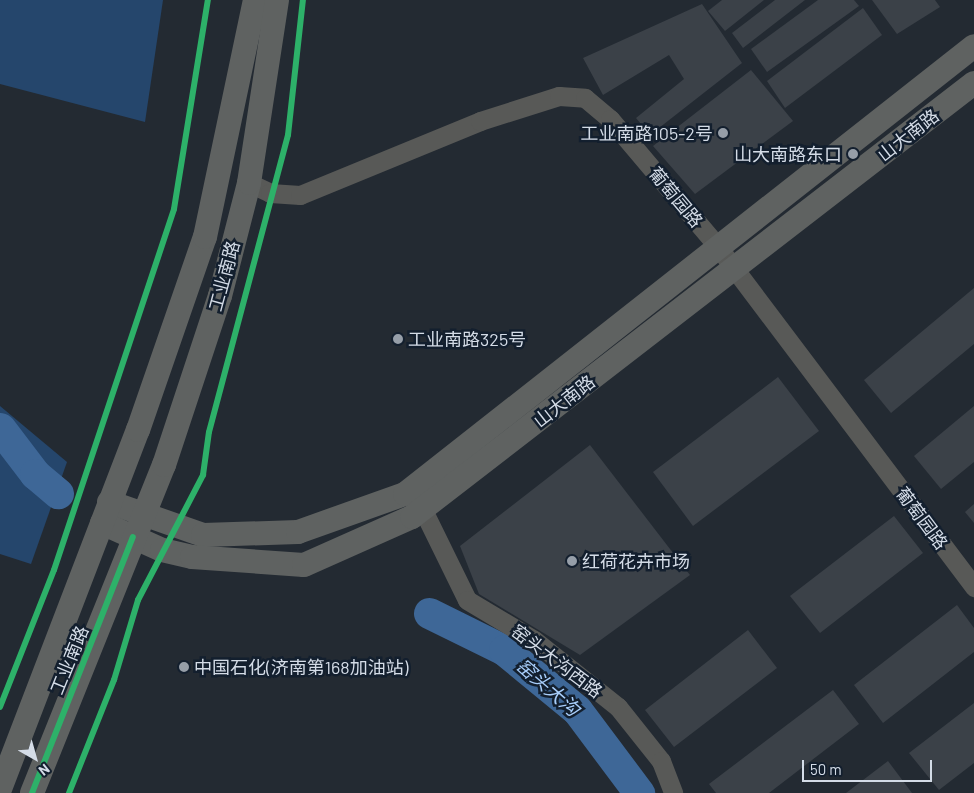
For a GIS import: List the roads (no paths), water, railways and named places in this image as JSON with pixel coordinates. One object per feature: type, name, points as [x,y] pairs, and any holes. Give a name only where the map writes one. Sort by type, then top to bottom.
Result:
[{"type":"main road","name":"工业南路","points":[[0,789],[106,512],[205,237],[255,0]]},
{"type":"main road","name":"工业南路","points":[[32,793],[133,537],[164,466],[220,296],[249,183],[278,0]]},
{"type":"main road","name":"山大南路","points":[[106,512],[144,511],[203,535],[298,532],[405,494],[974,46]]},
{"type":"main road","name":"山大南路","points":[[106,512],[133,537],[202,559],[304,565],[423,510],[974,83]]},
{"type":"street","name":"葡萄园路","points":[[249,183],[270,193],[300,195],[480,121],[559,96],[585,98],[610,119],[734,269],[974,587]]},
{"type":"street","name":"窑头大沟西路","points":[[423,510],[467,600],[534,640],[618,707],[661,761],[673,793]]},
{"type":"waterway","name":"窑头大沟","points":[[0,428],[35,474],[58,493]]},
{"type":"waterway","name":"窑头大沟","points":[[429,613],[504,650],[577,710],[639,793]]},
{"type":"place","name":"工业南路105-2号","points":[[723,133]]},
{"type":"place","name":"山大南路东口","points":[[853,154]]},
{"type":"place","name":"工业南路325号","points":[[398,339]]},
{"type":"place","name":"红荷花卉市场","points":[[572,561]]},
{"type":"place","name":"中国石化(济南第168加油站)","points":[[184,667]]}]
